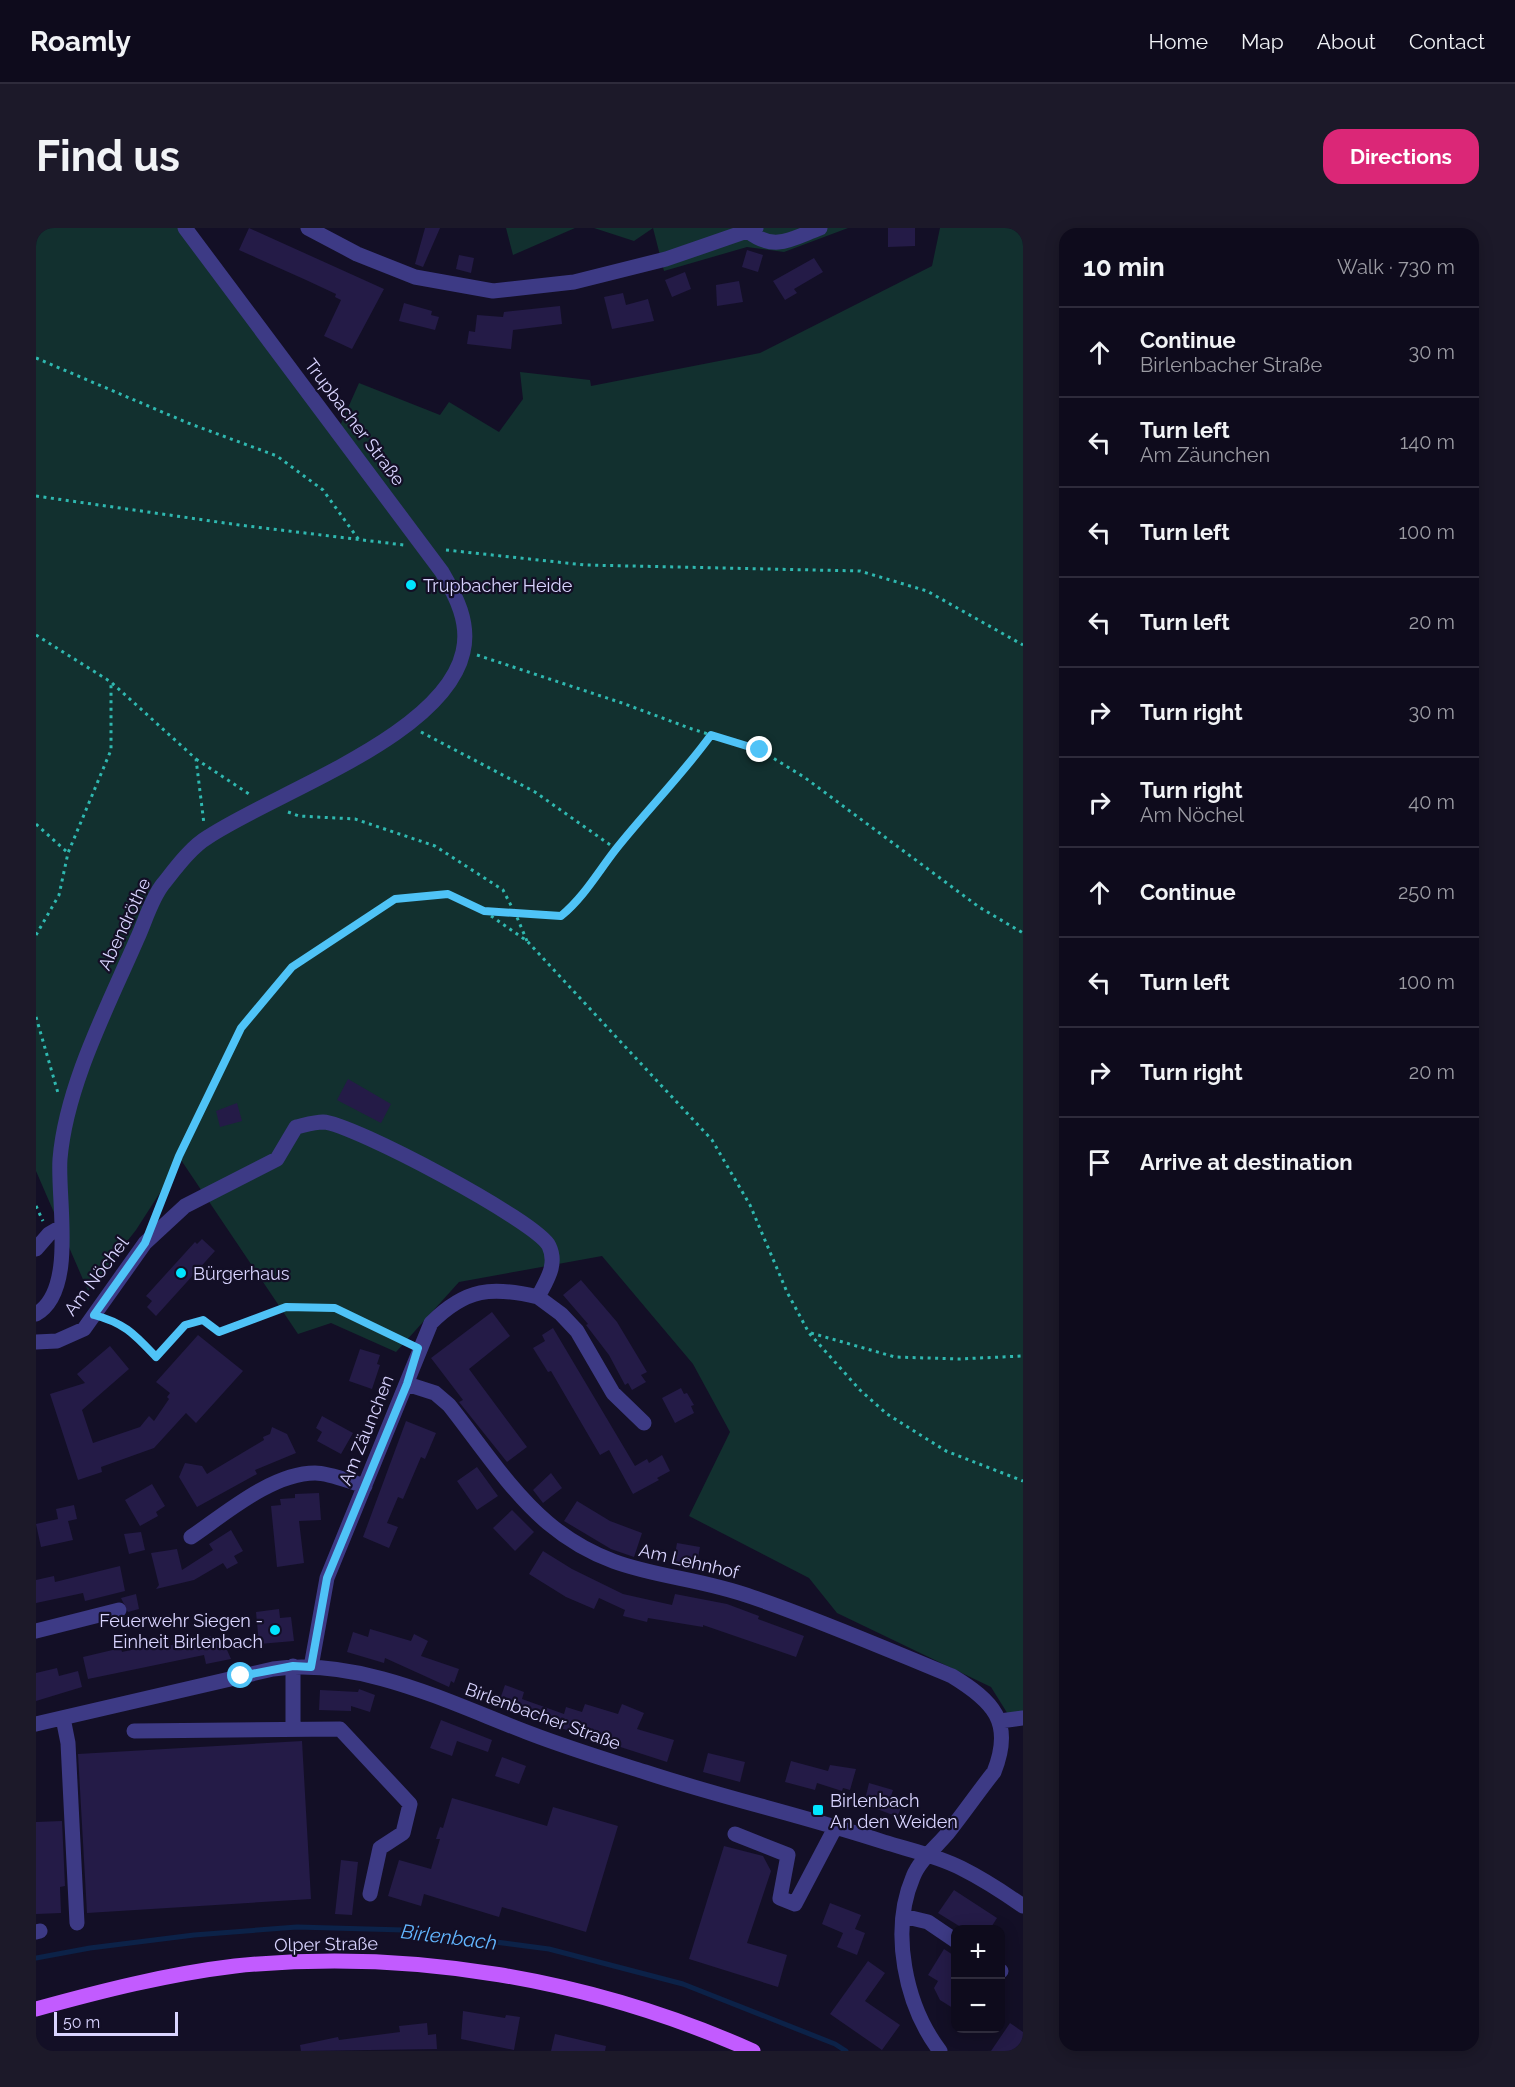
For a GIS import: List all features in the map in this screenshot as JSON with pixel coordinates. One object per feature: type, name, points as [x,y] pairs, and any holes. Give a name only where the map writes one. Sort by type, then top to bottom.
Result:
[{"type":"main road","name":"Olper Straße","points":[[36,2009],[152,1981],[235,1966],[323,1962],[408,1963],[496,1973],[581,1991],[650,2011],[753,2051]]},
{"type":"street","name":"Trupbacher Straße","points":[[185,228],[424,547],[454,592],[462,612],[465,629],[464,651]]},
{"type":"street","points":[[308,228],[357,254],[415,278],[492,291],[574,282],[666,259],[752,230],[762,242],[770,243],[781,242],[820,228]]},
{"type":"street","name":"Abendröthe","points":[[36,1314],[51,1300],[58,1286],[61,1269],[60,1160],[65,1121],[99,1029],[161,886],[205,838],[355,758],[428,707],[445,689],[464,651]]},
{"type":"street","name":"Am Nöchel","points":[[36,1342],[57,1341],[84,1329],[145,1243],[185,1206],[278,1159],[296,1127],[325,1122],[420,1163],[485,1198],[544,1238],[550,1248],[553,1267],[538,1297]]},
{"type":"street","points":[[36,1249],[49,1234],[61,1227]]},
{"type":"street","name":"Am Zäunchen","points":[[311,1667],[327,1578],[407,1384],[418,1348],[431,1323],[446,1308],[464,1298],[505,1289],[538,1297],[561,1314],[577,1331],[613,1393],[644,1423]]},
{"type":"street","name":"Am Lehnhof","points":[[407,1384],[435,1393],[449,1405],[532,1508],[549,1524],[599,1556],[630,1569],[751,1596],[952,1676],[981,1693],[1000,1721]]},
{"type":"street","points":[[191,1537],[270,1485],[292,1475],[317,1473],[365,1486]]},
{"type":"street","points":[[36,1631],[119,1610]]},
{"type":"street","points":[[293,1666],[293,1729]]},
{"type":"street","name":"Birlenbacher Straße","points":[[36,1724],[241,1676],[293,1666],[311,1667],[401,1684],[564,1746],[707,1792],[836,1826],[928,1856],[960,1867],[1023,1906]]},
{"type":"street","points":[[940,2051],[918,2015],[908,1979],[902,1942],[903,1916],[914,1875],[994,1772],[1001,1754],[1000,1721],[1023,1718]]},
{"type":"street","points":[[63,1719],[68,1743],[77,1923]]},
{"type":"street","points":[[134,1731],[340,1729],[410,1804],[403,1833],[380,1848],[370,1894]]},
{"type":"street","points":[[735,1834],[788,1855],[780,1898],[795,1904],[836,1826]]},
{"type":"street","points":[[903,1916],[928,1922],[951,1938]]},
{"type":"path","points":[[36,358],[167,414],[277,456],[322,490],[360,541]]},
{"type":"path","points":[[36,496],[360,541],[585,564],[860,571],[927,591],[1023,645]]},
{"type":"path","points":[[36,635],[111,682],[196,759],[265,804],[299,816],[355,819],[435,846],[503,890],[528,941]]},
{"type":"path","points":[[464,651],[760,750],[804,777],[979,907],[1023,933]]},
{"type":"path","points":[[36,935],[59,895],[68,853],[111,750],[111,682]]},
{"type":"path","points":[[406,724],[535,792],[616,849]]},
{"type":"path","points":[[484,911],[516,915],[561,916],[577,903],[616,849],[711,735]]},
{"type":"path","points":[[196,759],[205,838]]},
{"type":"path","points":[[36,824],[68,853]]},
{"type":"path","points":[[158,1210],[179,1156],[241,1028],[292,967],[395,899],[448,894],[484,911],[528,941],[712,1140],[750,1205],[787,1292],[809,1333],[828,1356],[887,1414],[946,1451],[1023,1481]]},
{"type":"path","points":[[36,1017],[65,1121]]},
{"type":"path","points":[[94,1315],[123,1325],[156,1357],[185,1325],[203,1320],[219,1332],[286,1307],[335,1308],[418,1348]]},
{"type":"path","points":[[809,1333],[895,1357],[959,1359],[1023,1356]]},
{"type":"green space","points":[[36,228],[178,228],[340,426],[359,383],[440,415],[449,402],[499,432],[523,399],[520,372],[590,380],[591,386],[760,353],[932,266],[940,228],[1023,228],[1023,1722],[1014,1724],[991,1687],[837,1613],[809,1578],[689,1516],[730,1432],[693,1364],[602,1256],[459,1282],[396,1352],[331,1323],[298,1334],[181,1160],[136,1230],[88,1291],[36,1171]]},
{"type":"green space","points":[[506,228],[575,228],[513,255]]},
{"type":"green space","points":[[594,228],[653,228],[634,241]]},
{"type":"green space","points":[[653,228],[848,228],[784,252],[747,247],[664,271]]},
{"type":"building","points":[[249,228],[384,289],[352,349],[324,336],[341,300],[335,297],[336,294],[239,250]]},
{"type":"building","points":[[425,228],[440,228],[423,267],[415,264]]},
{"type":"building","points":[[888,228],[915,228],[915,246],[888,247]]},
{"type":"building","points":[[747,250],[763,255],[758,272],[742,267]]},
{"type":"building","points":[[459,255],[474,258],[471,273],[456,269]]},
{"type":"building","points":[[814,258],[823,272],[794,289],[797,293],[785,300],[773,281]]},
{"type":"building","points":[[685,272],[691,289],[672,297],[665,280]]},
{"type":"building","points":[[739,281],[743,302],[717,306],[716,285]]},
{"type":"building","points":[[623,293],[626,305],[648,299],[654,321],[612,329],[604,297]]},
{"type":"building","points":[[404,303],[432,311],[431,315],[439,317],[435,330],[399,321]]},
{"type":"building","points":[[560,306],[562,324],[513,330],[511,349],[467,344],[469,331],[475,332],[477,315],[503,317],[504,312]]},
{"type":"building","points":[[348,1079],[391,1104],[381,1123],[337,1100]]},
{"type":"building","points":[[237,1103],[242,1121],[220,1127],[216,1111]]},
{"type":"building","name":"Bürgerhaus","points":[[202,1239],[215,1251],[156,1316],[147,1307],[152,1301],[146,1296],[195,1242],[197,1244]]},
{"type":"building","points":[[581,1280],[617,1322],[647,1372],[641,1375],[646,1382],[632,1390],[628,1383],[625,1385],[609,1355],[586,1325],[588,1324],[563,1295]]},
{"type":"building","points":[[492,1312],[510,1336],[469,1369],[527,1447],[507,1462],[459,1402],[463,1400],[431,1358]]},
{"type":"building","points":[[553,1328],[635,1466],[647,1459],[649,1463],[662,1455],[670,1471],[657,1478],[659,1480],[633,1494],[609,1450],[600,1455],[551,1371],[548,1372],[533,1348],[545,1341],[542,1335]]},
{"type":"building","points":[[198,1335],[243,1371],[196,1423],[186,1413],[154,1448],[101,1467],[102,1472],[78,1480],[50,1394],[85,1383],[77,1374],[110,1346],[129,1369],[82,1410],[93,1443],[140,1427],[149,1416],[154,1421],[169,1399],[167,1397],[170,1393],[156,1382]]},
{"type":"building","points":[[360,1349],[380,1355],[377,1364],[380,1365],[372,1389],[349,1381]]},
{"type":"building","points":[[681,1388],[694,1405],[691,1406],[694,1413],[675,1423],[662,1398]]},
{"type":"building","points":[[322,1416],[353,1433],[341,1454],[317,1441],[322,1432],[316,1428]]},
{"type":"building","points":[[406,1421],[436,1433],[425,1459],[421,1457],[403,1499],[398,1497],[387,1523],[398,1527],[389,1548],[363,1537]]},
{"type":"building","points":[[272,1427],[287,1434],[296,1453],[255,1470],[257,1474],[197,1507],[179,1477],[185,1463],[202,1466],[207,1474],[264,1440],[263,1437],[270,1434]]},
{"type":"building","points":[[477,1467],[498,1496],[477,1510],[457,1481]]},
{"type":"building","points":[[551,1473],[562,1488],[543,1503],[533,1490]]},
{"type":"building","points":[[152,1484],[165,1506],[156,1512],[158,1516],[140,1526],[125,1500]]},
{"type":"building","points":[[319,1493],[321,1520],[299,1521],[304,1563],[277,1567],[271,1506],[281,1505],[280,1499],[295,1498],[295,1494]]},
{"type":"building","points":[[577,1501],[610,1521],[642,1533],[634,1557],[611,1549],[564,1521]]},
{"type":"building","points":[[74,1505],[77,1519],[68,1521],[73,1540],[41,1547],[36,1524],[58,1519],[56,1509]]},
{"type":"building","points":[[512,1510],[534,1532],[515,1551],[493,1528]]},
{"type":"building","points":[[231,1530],[243,1551],[234,1556],[238,1563],[227,1569],[223,1563],[194,1580],[156,1589],[159,1585],[151,1553],[177,1549],[182,1570],[213,1550],[209,1544]]},
{"type":"building","points":[[141,1532],[145,1550],[129,1554],[124,1534]]},
{"type":"building","points":[[677,1543],[700,1547],[696,1569],[673,1565]]},
{"type":"building","points":[[543,1551],[572,1569],[623,1594],[672,1605],[675,1594],[727,1604],[759,1616],[758,1619],[804,1636],[796,1657],[703,1625],[703,1627],[648,1618],[647,1622],[623,1616],[625,1610],[599,1598],[594,1609],[566,1597],[529,1574]]},
{"type":"building","points":[[120,1566],[125,1591],[85,1601],[83,1593],[36,1603],[36,1580],[54,1576],[55,1582]]},
{"type":"building","points":[[136,1594],[139,1609],[128,1612],[121,1598]]},
{"type":"building","name":"Feuerwehr Siegen - Einheit Birlenbach","points":[[279,1609],[280,1618],[291,1617],[294,1641],[259,1644],[256,1612]]},
{"type":"building","points":[[370,1629],[411,1641],[414,1634],[428,1641],[421,1656],[459,1669],[454,1683],[451,1681],[449,1687],[385,1658],[384,1663],[347,1652],[353,1632],[368,1637]]},
{"type":"building","points":[[211,1636],[221,1636],[231,1659],[206,1664],[204,1655],[88,1679],[83,1657],[121,1648],[122,1652],[153,1645],[154,1649]]},
{"type":"building","points":[[57,1668],[59,1676],[78,1671],[82,1687],[36,1701],[36,1673]]},
{"type":"building","points":[[505,1685],[524,1692],[522,1699],[564,1714],[566,1707],[582,1712],[585,1704],[618,1714],[622,1704],[644,1713],[637,1729],[674,1740],[667,1762],[506,1709],[498,1705]]},
{"type":"building","points":[[359,1689],[375,1695],[370,1712],[351,1706],[351,1711],[319,1710],[320,1690],[358,1692]]},
{"type":"building","points":[[441,1720],[492,1740],[488,1752],[457,1741],[452,1756],[430,1748]]},
{"type":"building","points":[[302,1741],[311,1899],[87,1913],[78,1754]]},
{"type":"building","points":[[708,1753],[745,1762],[740,1782],[703,1772]]},
{"type":"building","points":[[502,1757],[526,1766],[519,1784],[495,1776]]},
{"type":"building","points":[[791,1761],[828,1771],[830,1765],[856,1769],[850,1790],[843,1788],[842,1791],[817,1783],[815,1790],[785,1782]]},
{"type":"building","points":[[869,1783],[893,1790],[890,1799],[902,1803],[898,1817],[864,1804]]},
{"type":"building","points":[[452,1798],[547,1826],[553,1807],[618,1826],[586,1932],[502,1907],[499,1917],[424,1894],[421,1906],[388,1896],[399,1860],[431,1869],[440,1839],[436,1839],[440,1827],[443,1828]]},
{"type":"building","points":[[62,1821],[65,1886],[60,1887],[61,1913],[36,1914],[36,1822]]},
{"type":"building","points":[[724,1846],[763,1856],[771,1871],[747,1943],[787,1955],[778,1987],[689,1959]]},
{"type":"building","points":[[341,1860],[358,1862],[352,1915],[335,1914]]},
{"type":"building","points":[[954,1890],[997,1918],[993,1925],[958,1925],[938,1913]]},
{"type":"building","points":[[830,1903],[861,1915],[855,1929],[865,1933],[857,1955],[837,1947],[843,1933],[822,1924]]},
{"type":"building","points":[[944,1949],[951,1954],[951,2007],[940,2000],[934,1988],[938,1981],[928,1975]]},
{"type":"building","points":[[868,1961],[885,1973],[865,2001],[900,2025],[882,2050],[830,2014]]},
{"type":"building","points":[[463,2011],[505,2018],[506,2015],[520,2017],[514,2050],[461,2039]]},
{"type":"building","points":[[427,2023],[428,2035],[436,2034],[437,2049],[301,2051],[300,2045],[338,2037],[339,2040],[400,2032],[399,2026]]},
{"type":"building","points":[[1010,2023],[1023,2032],[1023,2051],[991,2051]]},
{"type":"building","points":[[555,2034],[606,2046],[605,2051],[551,2051]]},
{"type":"waterway","name":"Birlenbach","points":[[36,1958],[90,1948],[194,1935],[297,1927],[404,1930],[549,1949],[683,1984],[835,2044],[846,2051]]},
{"type":"place","name":"Trupbacher Heide","points":[[411,585]]},
{"type":"place","name":"Bürgerhaus","points":[[181,1273]]},
{"type":"place","name":"Feuerwehr Siegen - Einheit Birlenbach","points":[[275,1630]]},
{"type":"place","name":"Birlenbach An den Weiden","points":[[818,1810]]},
{"type":"route","points":[[241,1676],[293,1666],[311,1667],[327,1578],[407,1384],[418,1348],[335,1308],[286,1307],[219,1332],[203,1320],[185,1325],[156,1357],[117,1321],[94,1315],[145,1243],[179,1156],[241,1028],[292,967],[395,899],[448,894],[484,911],[516,915],[561,916],[577,903],[616,849],[711,735],[760,750]]}]
